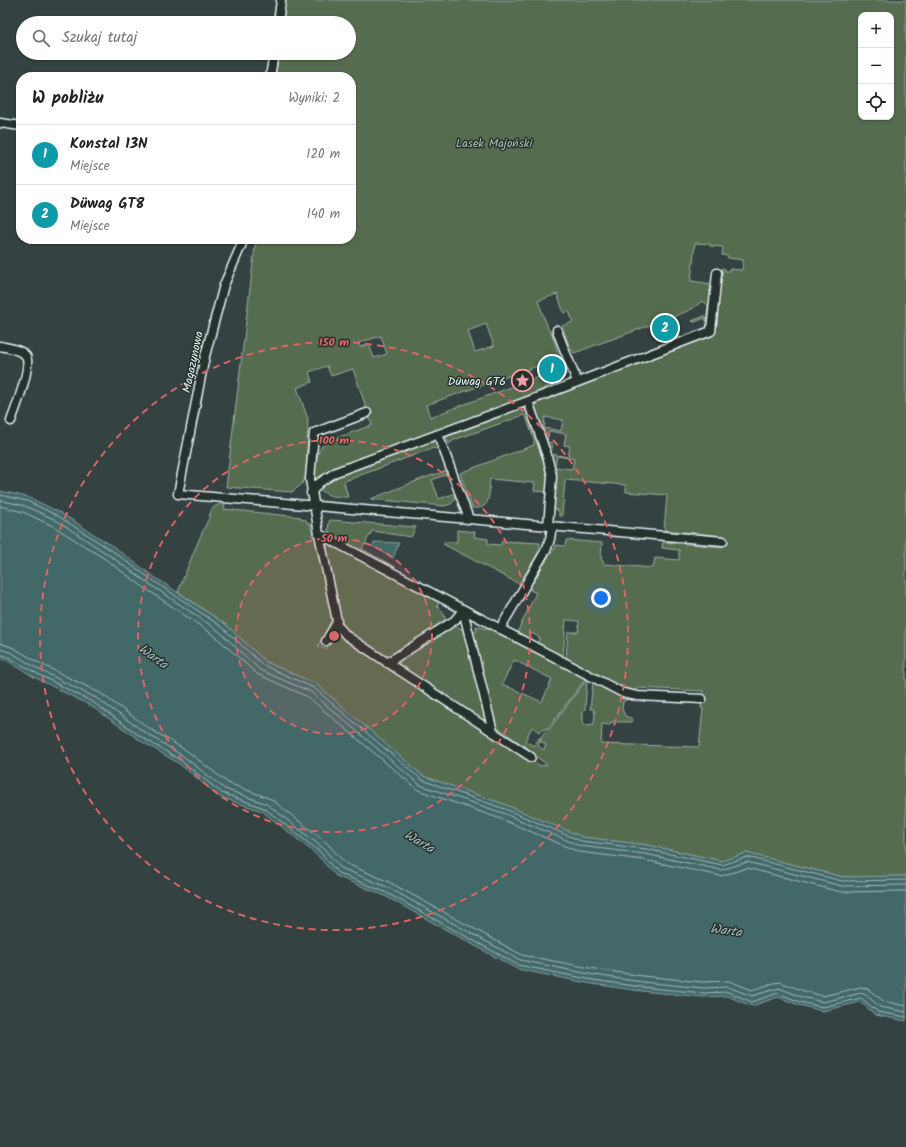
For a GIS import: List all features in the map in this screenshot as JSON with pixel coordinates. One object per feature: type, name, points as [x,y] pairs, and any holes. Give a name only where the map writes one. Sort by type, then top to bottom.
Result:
[{"type":"lane","points":[[279,16],[281,0]]},
{"type":"lane","points":[[271,72],[273,60]]},
{"type":"lane","points":[[0,123],[16,125]]},
{"type":"lane","name":"Magazynowa","points":[[242,244],[224,285],[207,349],[178,494],[314,506]]},
{"type":"lane","points":[[311,493],[319,484],[336,472],[711,331],[717,273]]},
{"type":"lane","points":[[557,330],[577,382]]},
{"type":"lane","points":[[0,346],[20,352],[26,356],[28,364],[22,390],[11,421]]},
{"type":"lane","points":[[500,630],[547,548],[550,539],[552,476],[547,456],[528,401]]},
{"type":"lane","points":[[326,641],[336,624],[334,600],[311,493],[310,479],[314,433],[367,413]]},
{"type":"lane","points":[[438,434],[469,519]]},
{"type":"lane","points":[[314,506],[723,541]]},
{"type":"lane","points":[[319,534],[623,693],[637,696],[702,699]]},
{"type":"lane","points":[[387,663],[449,624],[463,610]]},
{"type":"lane","points":[[463,610],[493,732]]},
{"type":"lane","points":[[336,624],[347,636],[531,757]]},
{"type":"green space","name":"Lasek Majoński","points":[[284,0],[906,0],[906,876],[843,877],[746,853],[722,861],[647,845],[582,837],[506,805],[423,776],[316,684],[266,662],[225,624],[178,592],[195,548],[211,511],[215,506],[225,504],[224,509],[301,517],[301,519],[306,520],[308,524],[311,524],[311,530],[313,530],[312,536],[317,537],[334,617],[318,646],[326,649],[336,633],[459,715],[541,766],[547,765],[532,753],[532,751],[495,726],[472,632],[477,631],[476,626],[490,630],[492,629],[586,678],[549,727],[539,732],[532,727],[525,741],[534,746],[540,737],[538,746],[544,750],[546,744],[541,742],[542,735],[550,728],[587,679],[585,709],[583,711],[583,725],[594,724],[595,712],[594,709],[590,709],[593,682],[629,698],[623,702],[622,709],[625,716],[633,719],[632,722],[611,722],[610,725],[602,724],[601,744],[699,747],[703,708],[701,708],[703,691],[637,688],[637,693],[628,691],[566,660],[568,632],[578,632],[579,621],[566,620],[563,659],[536,645],[540,638],[532,633],[528,641],[516,635],[536,593],[530,590],[531,585],[537,577],[543,564],[545,564],[549,554],[551,554],[555,549],[556,545],[565,546],[566,540],[602,543],[601,558],[604,564],[653,568],[655,558],[679,560],[679,550],[662,548],[663,542],[722,547],[723,536],[664,530],[667,495],[626,492],[626,485],[565,480],[562,516],[559,516],[559,511],[553,508],[554,493],[535,404],[537,404],[537,401],[714,335],[722,268],[725,269],[725,271],[729,271],[729,269],[742,270],[743,260],[728,258],[728,256],[722,255],[723,247],[695,243],[691,281],[712,284],[708,320],[706,321],[705,318],[695,322],[692,321],[707,315],[708,305],[702,301],[692,309],[678,315],[574,353],[570,348],[562,326],[573,322],[569,311],[564,313],[557,294],[538,301],[549,331],[551,331],[558,353],[560,353],[563,357],[426,405],[430,417],[566,367],[568,373],[560,377],[560,379],[552,382],[552,384],[538,393],[331,472],[315,481],[314,471],[317,455],[326,442],[372,425],[353,369],[331,376],[327,366],[309,372],[312,382],[297,388],[308,419],[306,476],[302,484],[292,492],[226,487],[255,244],[356,244],[356,72],[274,72],[275,60],[356,60],[356,16],[281,16]],"holes":[[[486,324],[494,346],[475,352],[468,331]],[[381,336],[387,354],[374,358],[369,344],[360,347],[358,343]],[[545,417],[563,420],[561,431],[544,428]],[[549,431],[566,434],[564,445],[570,446],[568,457],[551,454],[553,443],[547,442]],[[557,456],[574,459],[572,469],[555,467]],[[514,660],[552,679],[542,702],[502,684]]]},
{"type":"green space","points":[[521,407],[522,409],[525,408],[526,411],[527,410],[546,464],[548,475],[548,492],[534,491],[535,483],[490,479],[488,500],[479,508],[472,508],[460,473],[534,445],[534,439],[526,417],[524,415],[454,440],[449,444],[445,434]]},
{"type":"green space","points":[[434,439],[438,449],[433,448],[345,481],[348,497],[328,495],[318,487],[340,474]]},
{"type":"green space","points":[[446,471],[447,474],[432,480],[439,499],[453,494],[455,495],[455,500],[451,504],[444,506],[371,499],[424,478]]},
{"type":"green space","points":[[330,520],[416,527],[411,537],[372,531],[362,549],[395,567],[394,570],[336,540],[336,538],[329,534],[330,532],[328,532]]},
{"type":"green space","points":[[457,530],[475,532],[474,537],[488,539],[488,544],[501,545],[502,541],[540,543],[540,550],[519,584],[443,544],[444,542],[457,542]]},
{"type":"green space","points":[[323,540],[439,602],[437,606],[444,616],[444,623],[389,658],[385,658],[348,632],[341,622]]},
{"type":"green space","points":[[455,626],[464,630],[489,727],[399,666],[400,660],[404,656]]},
{"type":"water","name":"Warta","points":[[0,491],[28,497],[61,513],[114,547],[150,574],[225,624],[266,662],[316,684],[423,776],[506,805],[582,837],[647,845],[722,861],[746,853],[843,877],[906,876],[906,1021],[876,1015],[860,1002],[823,1011],[799,1005],[778,997],[752,1006],[727,996],[703,997],[641,991],[592,984],[517,969],[383,895],[336,876],[317,855],[262,811],[220,797],[178,763],[141,741],[91,706],[0,658]]},
{"type":"water","points":[[375,542],[399,543],[393,558],[372,546]]},
{"type":"place","name":"Düwag GT8","points":[[665,328]]},
{"type":"place","name":"Konstal 13N","points":[[552,369]]},
{"type":"place","name":"Düwag GT6","points":[[522,381]]}]
